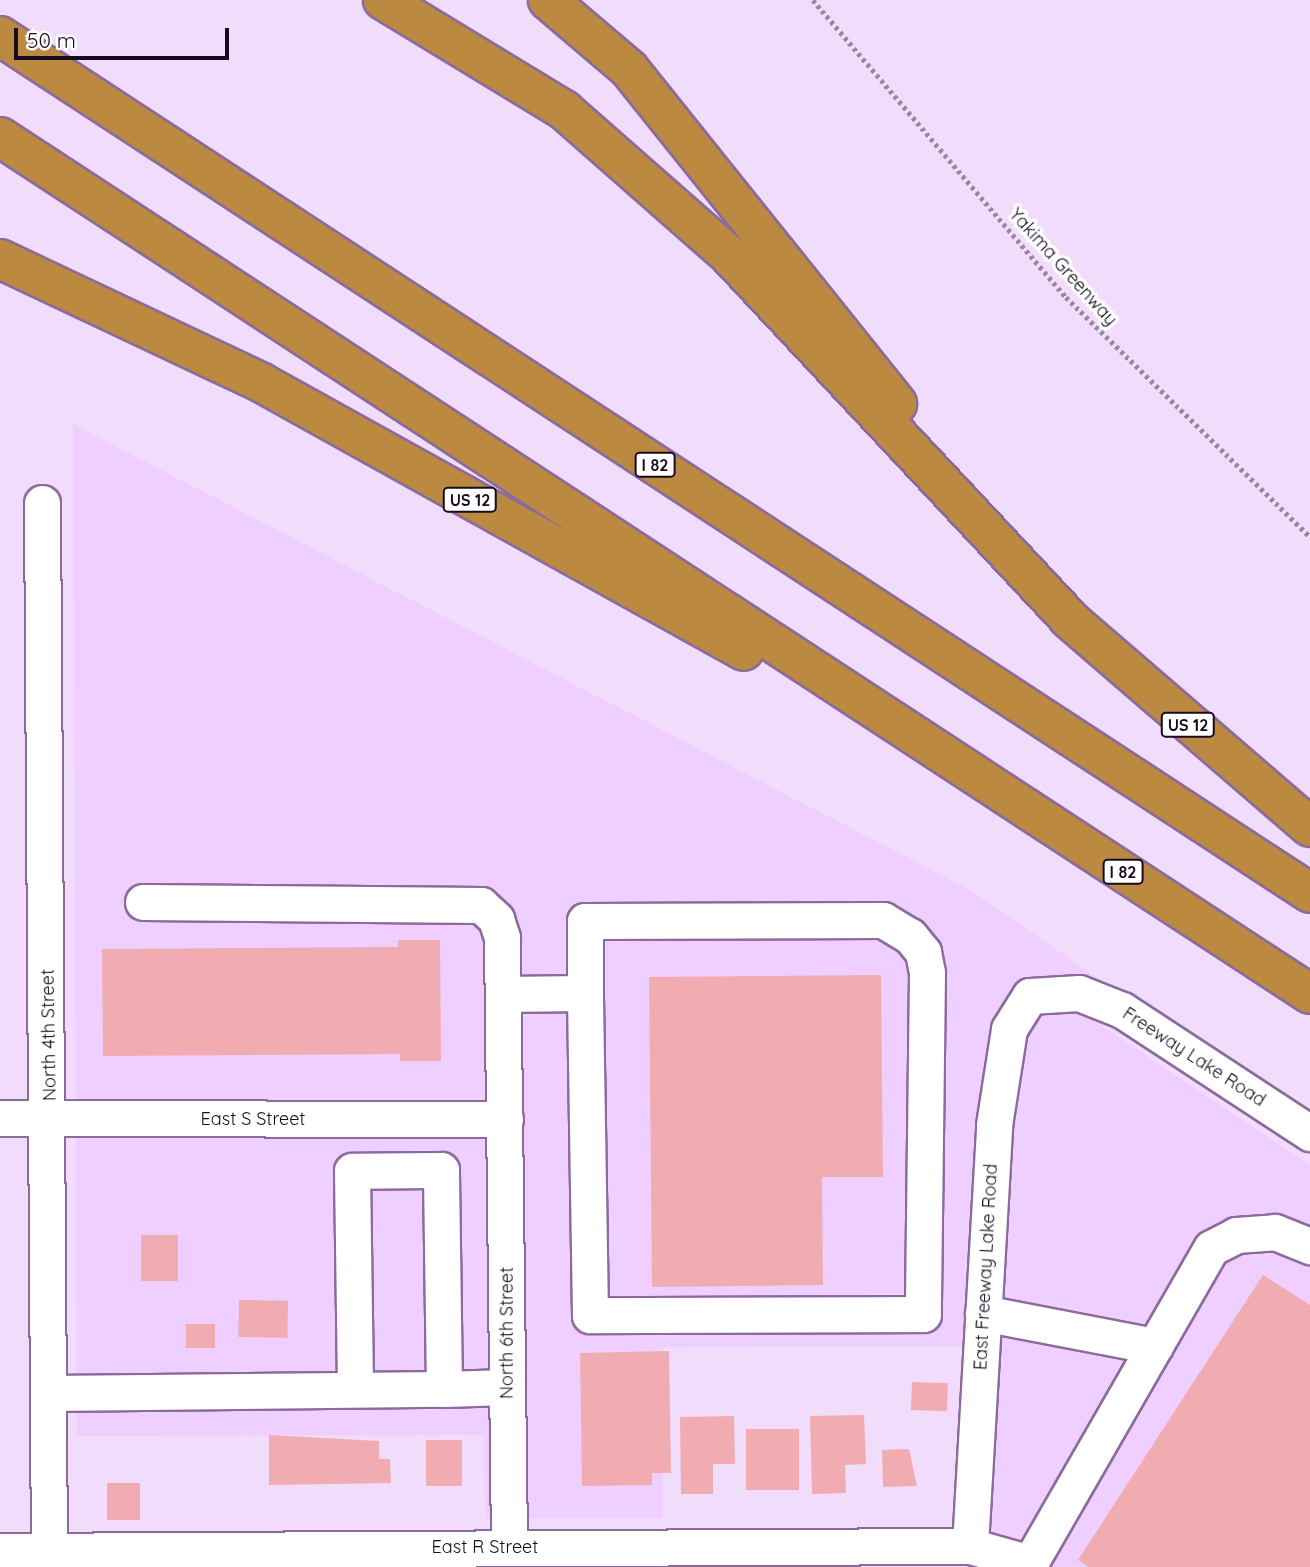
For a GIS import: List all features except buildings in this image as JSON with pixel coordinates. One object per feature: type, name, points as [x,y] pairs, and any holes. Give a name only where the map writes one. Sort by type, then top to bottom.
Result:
[{"type":"highway","points":[[383,0],[564,110],[728,254],[1069,619]]},
{"type":"highway","name":"US 12","points":[[548,0],[629,69],[1069,619],[1310,827]]},
{"type":"highway","name":"I 82","points":[[0,36],[1310,893]]},
{"type":"highway","name":"I 82","points":[[0,137],[1310,994]]},
{"type":"highway","name":"US 12","points":[[0,259],[66,286],[262,383],[666,610],[936,750]]},
{"type":"highway","points":[[0,269],[66,286]]},
{"type":"street","name":"North 4th Street","points":[[42,503],[51,1118],[49,1559]]},
{"type":"street","name":"North 6th Street","points":[[143,902],[481,905],[496,919],[502,938],[509,1547]]},
{"type":"street","points":[[883,920],[910,936],[923,952],[927,973],[923,1314],[590,1315],[585,993],[585,921],[883,920]]},
{"type":"street","points":[[503,994],[585,993]]},
{"type":"street","name":"Freeway Lake Road","points":[[1030,996],[1079,993],[1122,1010],[1310,1133]]},
{"type":"street","name":"East Freeway Lake Road","points":[[970,1546],[994,1125],[1009,1029],[1030,996]]},
{"type":"street","name":"East S Street","points":[[0,1118],[505,1119]]},
{"type":"street","points":[[355,1388],[352,1171],[441,1170],[444,1389]]},
{"type":"street","points":[[1030,1565],[1211,1248],[1236,1235],[1275,1232],[1310,1246]]},
{"type":"street","points":[[983,1313],[1155,1346]]},
{"type":"street","points":[[50,1393],[507,1387]]},
{"type":"street","name":"East R Street","points":[[0,1551],[49,1559],[509,1547],[970,1546],[1030,1565]]},
{"type":"path","name":"Yakima Greenway","points":[[813,0],[1066,298],[1310,537]]},
{"type":"shaded area","points":[[73,424],[970,890],[1114,989],[1093,1020],[1310,1165],[1310,1567],[968,1567],[971,1346],[663,1347],[663,1518],[485,1518],[484,1435],[77,1436]]}]
